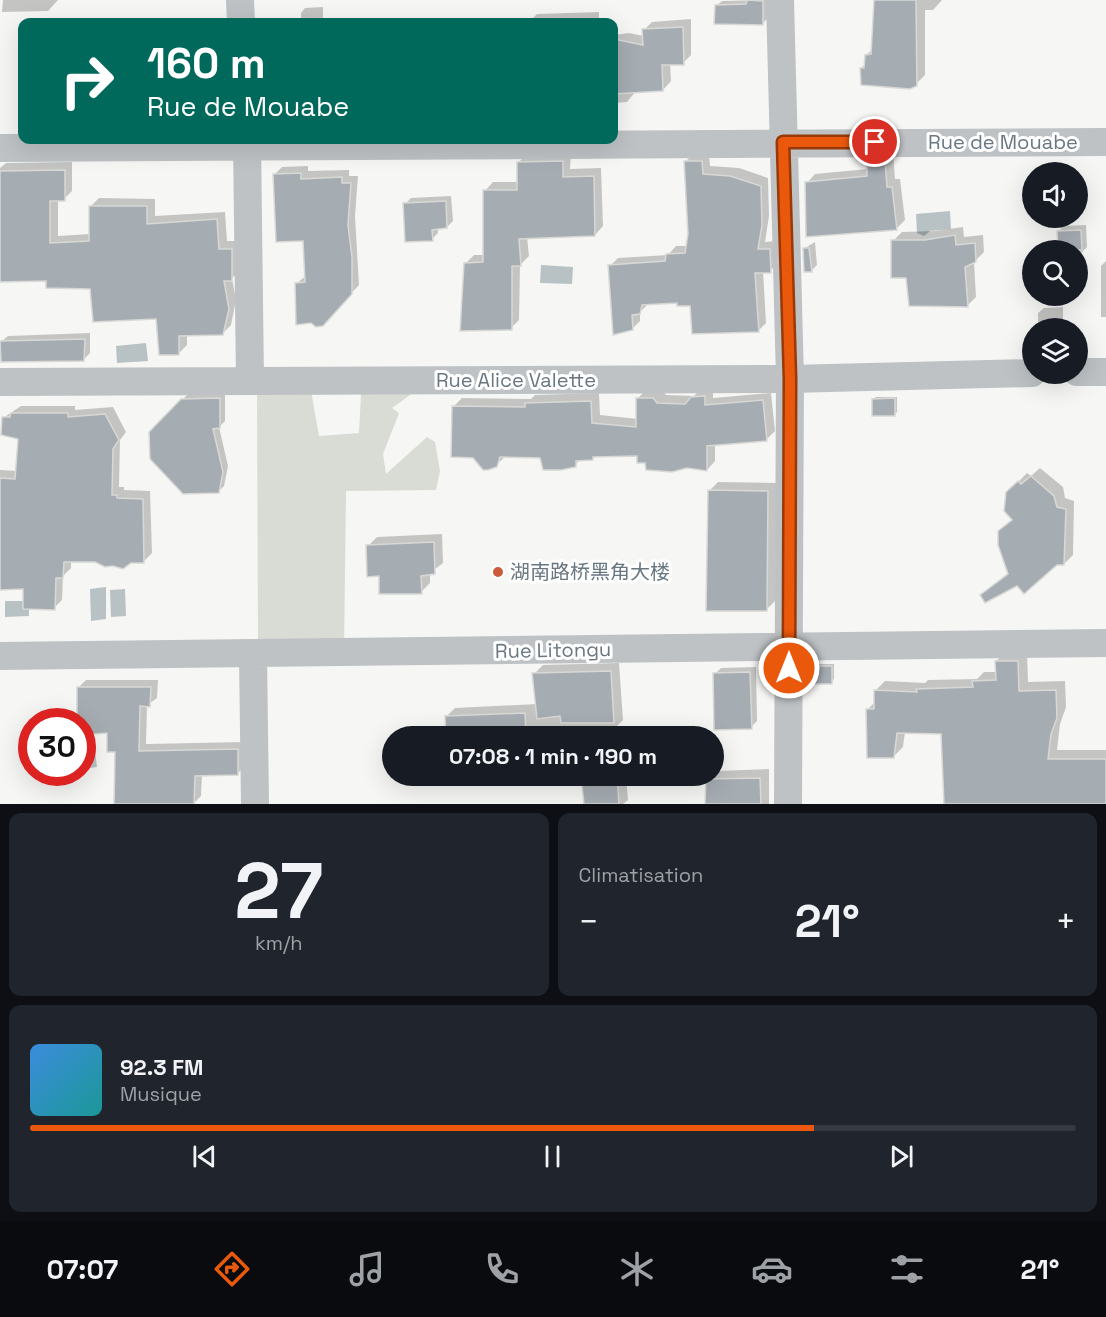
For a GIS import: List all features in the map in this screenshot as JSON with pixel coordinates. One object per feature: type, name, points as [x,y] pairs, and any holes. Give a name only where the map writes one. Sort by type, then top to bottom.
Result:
[{"type":"street","points":[[240,0],[241,18]]},
{"type":"street","points":[[780,0],[790,379],[788,804]]},
{"type":"street","name":"Rue de Mouabe","points":[[618,142],[1106,142]]},
{"type":"street","name":"Rue de Mouabe","points":[[0,148],[198,144]]},
{"type":"street","points":[[247,144],[250,381]]},
{"type":"street","points":[[1088,372],[1106,372]]},
{"type":"street","name":"Rue Alice Valette","points":[[0,382],[790,379],[1022,373]]},
{"type":"street","name":"Rue Litongu","points":[[0,656],[253,655],[789,645],[1106,642]]},
{"type":"street","points":[[253,655],[255,804]]},
{"type":"shaded area","points":[[950,211],[951,229],[930,231],[924,236],[917,233],[916,214]]},
{"type":"shaded area","points":[[541,265],[573,267],[572,284],[540,283]]},
{"type":"shaded area","points":[[146,343],[148,361],[117,363],[116,346]]},
{"type":"shaded area","points":[[311,391],[319,436],[359,433],[361,394],[413,393],[392,408],[399,413],[383,454],[386,474],[427,437],[435,442],[440,471],[436,490],[346,491],[344,651],[258,648],[257,393]]},
{"type":"shaded area","points":[[106,587],[106,619],[91,621],[90,589]]},
{"type":"shaded area","points":[[125,589],[126,616],[111,617],[110,590]]},
{"type":"shaded area","points":[[5,601],[29,601],[29,616],[5,617]]},
{"type":"building","points":[[747,0],[763,1],[763,25],[714,24],[715,5],[746,4]]},
{"type":"building","points":[[874,0],[916,0],[917,86],[910,89],[861,85],[860,68],[864,68],[865,55],[871,54]]},
{"type":"building","points":[[683,27],[684,65],[662,65],[663,91],[618,94],[618,40],[643,45],[642,29]]},
{"type":"building","points":[[867,160],[885,160],[887,187],[892,187],[897,230],[806,237],[805,182],[867,176]]},
{"type":"building","points":[[563,161],[563,177],[594,176],[595,236],[519,239],[521,266],[512,266],[512,330],[460,331],[464,263],[483,262],[483,190],[517,190],[517,162]]},
{"type":"building","points":[[684,161],[702,161],[703,174],[730,176],[761,186],[762,225],[758,249],[770,249],[771,273],[755,273],[759,332],[692,334],[690,306],[677,306],[677,303],[642,305],[640,314],[632,315],[633,330],[613,335],[608,265],[665,261],[666,254],[685,253],[688,234]]},
{"type":"building","points":[[65,170],[65,201],[50,201],[50,243],[89,241],[89,206],[147,206],[147,224],[217,219],[219,249],[232,249],[232,281],[224,281],[229,309],[223,335],[179,336],[179,355],[159,355],[156,319],[93,322],[90,289],[46,288],[46,281],[0,282],[0,171]]},
{"type":"building","points":[[301,173],[301,179],[342,177],[342,183],[351,183],[348,225],[352,257],[352,294],[323,326],[316,327],[311,323],[296,325],[295,283],[305,282],[303,241],[276,242],[273,174]]},
{"type":"building","points":[[446,201],[447,228],[432,230],[433,241],[405,242],[403,203]]},
{"type":"building","points":[[1081,230],[1082,240],[1057,240],[1057,231]]},
{"type":"building","points":[[955,235],[956,245],[975,243],[976,262],[965,267],[968,307],[909,306],[906,278],[891,278],[891,240],[925,240]]},
{"type":"building","points":[[803,248],[809,248],[812,272],[804,272]]},
{"type":"building","points":[[85,339],[84,361],[1,362],[0,341]]},
{"type":"building","points":[[705,396],[705,405],[763,400],[767,441],[707,446],[707,471],[687,468],[672,472],[646,470],[645,463],[637,463],[637,456],[593,457],[593,460],[576,461],[576,467],[561,470],[543,470],[540,458],[500,457],[497,467],[483,470],[473,458],[451,457],[452,406],[525,407],[525,403],[591,401],[592,423],[636,427],[636,398],[653,398],[657,403],[685,404],[691,397]]},
{"type":"building","points":[[220,398],[220,428],[213,429],[223,472],[219,493],[183,494],[150,459],[149,432],[181,399]]},
{"type":"building","points":[[895,398],[895,416],[872,416],[872,399]]},
{"type":"building","points":[[11,413],[68,413],[68,417],[105,414],[119,440],[113,449],[112,495],[117,495],[117,498],[143,499],[144,563],[131,563],[123,569],[113,566],[105,567],[95,562],[64,562],[63,578],[56,578],[55,610],[23,609],[23,589],[0,590],[0,478],[15,479],[18,439],[1,435],[2,417],[10,417]]},
{"type":"building","points":[[1031,476],[1054,496],[1057,507],[1066,509],[1064,565],[1057,565],[1024,594],[1017,586],[985,603],[980,595],[1008,574],[998,545],[998,531],[1012,520],[1004,511],[1006,492],[1018,481],[1021,484]]},
{"type":"building","points":[[708,490],[768,491],[767,611],[706,611]]},
{"type":"building","points":[[434,542],[435,574],[421,576],[422,594],[379,594],[379,576],[367,577],[366,545]]},
{"type":"building","points":[[995,661],[1018,661],[1019,691],[1056,690],[1057,718],[1051,734],[1048,759],[1106,759],[1106,804],[944,804],[941,734],[897,733],[894,758],[867,758],[866,709],[874,709],[874,690],[917,692],[916,689],[973,687],[972,681],[996,680]]},
{"type":"building","points":[[805,666],[832,666],[832,684],[805,684]]},
{"type":"building","points":[[611,671],[614,723],[561,723],[560,716],[537,719],[532,673]]},
{"type":"building","points":[[750,672],[752,729],[724,730],[724,726],[714,726],[713,673]]},
{"type":"building","points":[[77,687],[151,687],[150,707],[140,706],[139,751],[238,749],[238,775],[195,776],[194,804],[114,804],[115,752],[107,752],[107,733],[96,734],[96,708],[77,708]]},
{"type":"building","points":[[525,713],[526,726],[446,726],[445,716]]},
{"type":"building","points":[[760,778],[761,804],[705,804],[706,786],[724,786],[724,779]]},
{"type":"building","points":[[582,786],[618,786],[619,804],[584,804]]},
{"type":"place","name":"湖南路桥黑角大楼","points":[[498,572]]},
{"type":"route","points":[[789,668],[790,379],[783,142],[875,142]]}]
